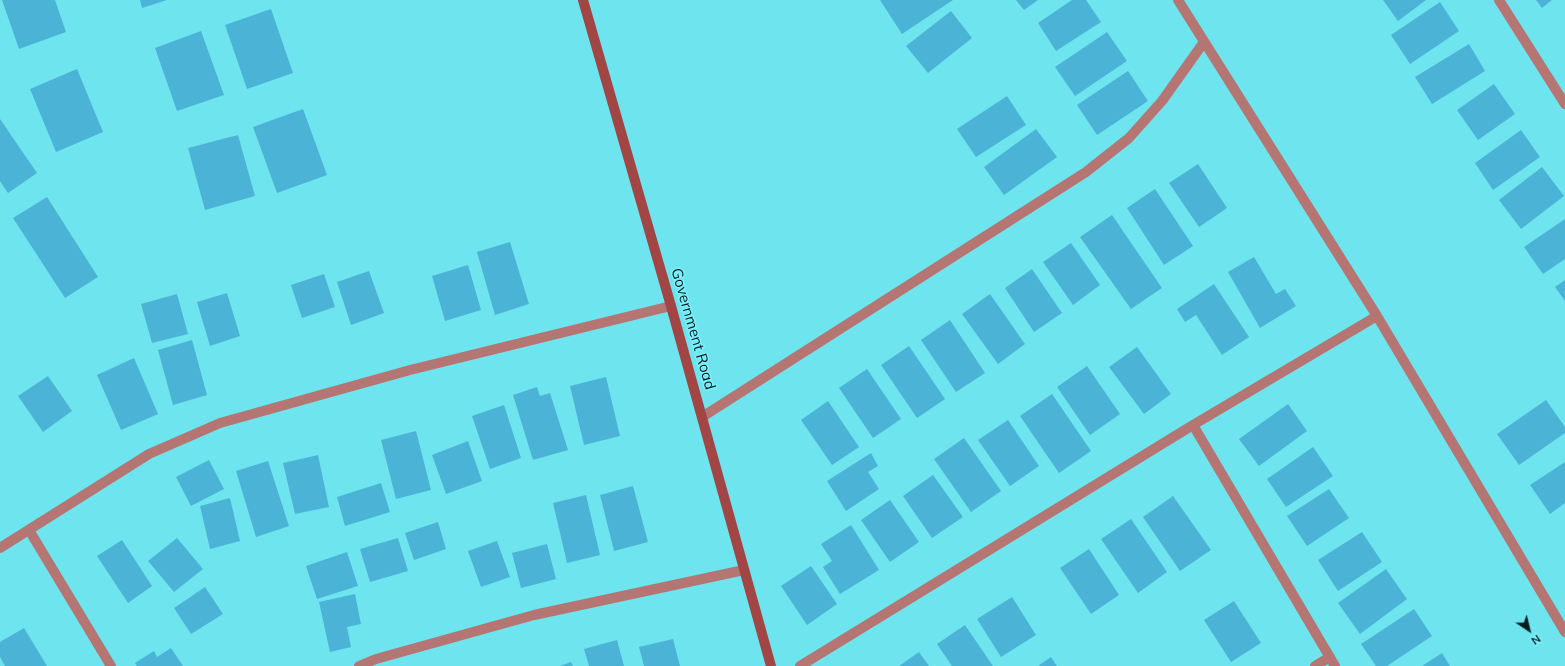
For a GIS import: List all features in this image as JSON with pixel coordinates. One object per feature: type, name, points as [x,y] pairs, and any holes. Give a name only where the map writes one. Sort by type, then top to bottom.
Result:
[{"type":"street","name":"Government Road","points":[[583,0],[671,306],[771,666]]},
{"type":"street","points":[[1178,0],[1377,316],[1565,632]]},
{"type":"street","points":[[1499,0],[1565,104]]},
{"type":"street","points":[[702,417],[1086,172],[1129,138],[1162,101],[1204,42]]},
{"type":"street","points":[[0,548],[149,454],[220,423],[410,370],[671,306]]},
{"type":"street","points":[[800,666],[1193,425],[1377,316]]},
{"type":"street","points":[[1193,425],[1335,666]]},
{"type":"street","points":[[29,530],[111,666]]},
{"type":"street","points":[[359,666],[376,659],[534,615],[744,570]]},
{"type":"street","points":[[1315,666],[1330,657]]},
{"type":"building","points":[[2,0],[55,0],[66,32],[19,49]]},
{"type":"building","points":[[140,0],[167,0],[142,8]]},
{"type":"building","points":[[880,0],[953,0],[902,34]]},
{"type":"building","points":[[1016,0],[1038,0],[1024,10]]},
{"type":"building","points":[[1072,0],[1086,0],[1101,22],[1056,51],[1038,23]]},
{"type":"building","points":[[1383,0],[1426,0],[1398,21]]},
{"type":"building","points":[[1536,0],[1552,0],[1542,8]]},
{"type":"building","points":[[1440,2],[1459,31],[1410,64],[1391,35]]},
{"type":"building","points":[[271,9],[293,73],[247,89],[225,25]]},
{"type":"building","points":[[951,11],[972,38],[928,73],[906,46]]},
{"type":"building","points":[[201,31],[224,95],[177,111],[155,48]]},
{"type":"building","points":[[1107,32],[1127,61],[1075,96],[1055,67]]},
{"type":"building","points":[[1469,44],[1485,71],[1432,104],[1415,77]]},
{"type":"building","points":[[77,69],[103,132],[56,152],[30,89]]},
{"type":"building","points":[[1128,71],[1148,101],[1097,135],[1077,105]]},
{"type":"building","points":[[1494,84],[1515,114],[1478,140],[1457,110]]},
{"type":"building","points":[[1007,96],[1026,125],[976,157],[957,129]]},
{"type":"building","points":[[303,109],[327,175],[277,193],[253,127]]},
{"type":"building","points":[[0,119],[37,173],[8,193],[0,181]]},
{"type":"building","points":[[1036,129],[1057,157],[1004,195],[984,167]]},
{"type":"building","points":[[1521,130],[1540,157],[1493,190],[1475,163]]},
{"type":"building","points":[[238,135],[255,196],[205,210],[188,148]]},
{"type":"building","points":[[1198,164],[1227,208],[1199,227],[1169,183]]},
{"type":"building","points":[[1542,167],[1564,196],[1521,229],[1499,200]]},
{"type":"building","points":[[1155,189],[1193,246],[1164,265],[1127,208]]},
{"type":"building","points":[[47,197],[98,277],[65,298],[13,218]]},
{"type":"building","points":[[1112,215],[1162,288],[1131,309],[1080,237]]},
{"type":"building","points":[[1565,219],[1565,259],[1543,274],[1524,247]]},
{"type":"building","points":[[510,242],[529,304],[495,315],[477,252]]},
{"type":"building","points":[[1071,243],[1100,285],[1073,305],[1043,262]]},
{"type":"building","points":[[1254,257],[1276,294],[1285,289],[1296,306],[1260,328],[1228,272]]},
{"type":"building","points":[[468,265],[481,310],[445,321],[432,276]]},
{"type":"building","points":[[1032,269],[1062,313],[1034,332],[1005,288]]},
{"type":"building","points":[[369,271],[384,313],[351,325],[337,282]]},
{"type":"building","points":[[324,274],[335,307],[302,318],[291,285]]},
{"type":"building","points":[[1565,280],[1565,301],[1555,287]]},
{"type":"building","points":[[1214,284],[1249,337],[1222,355],[1196,315],[1185,322],[1177,309]]},
{"type":"building","points":[[227,293],[240,336],[210,346],[197,302]]},
{"type":"building","points":[[177,294],[188,334],[152,343],[141,304]]},
{"type":"building","points":[[990,294],[1025,344],[998,364],[962,314]]},
{"type":"building","points":[[950,320],[985,373],[956,392],[921,340]]},
{"type":"building","points":[[192,340],[207,395],[173,405],[158,350]]},
{"type":"building","points":[[909,346],[945,399],[917,418],[881,365]]},
{"type":"building","points":[[1137,347],[1171,394],[1144,414],[1109,367]]},
{"type":"building","points":[[134,358],[158,414],[121,430],[97,375]]},
{"type":"building","points":[[1087,366],[1120,414],[1090,435],[1057,387]]},
{"type":"building","points":[[867,369],[901,419],[873,438],[839,388]]},
{"type":"building","points":[[48,376],[72,411],[43,432],[18,396]]},
{"type":"building","points":[[606,377],[620,436],[584,445],[570,386]]},
{"type":"building","points":[[537,387],[540,396],[550,393],[568,450],[533,460],[513,395]]},
{"type":"building","points":[[1052,394],[1091,451],[1059,473],[1020,416]]},
{"type":"building","points":[[1546,400],[1565,427],[1565,433],[1519,465],[1497,434]]},
{"type":"building","points":[[828,401],[859,447],[832,465],[801,420]]},
{"type":"building","points":[[1288,404],[1307,431],[1259,466],[1239,439]]},
{"type":"building","points":[[504,405],[521,458],[490,469],[472,416]]},
{"type":"building","points":[[1008,420],[1039,466],[1010,486],[978,440]]},
{"type":"building","points":[[416,431],[431,490],[396,499],[381,440]]},
{"type":"building","points":[[964,438],[1001,491],[971,512],[934,459]]},
{"type":"building","points":[[468,441],[482,481],[446,494],[432,455]]},
{"type":"building","points":[[1313,447],[1333,476],[1286,507],[1267,479]]},
{"type":"building","points":[[871,453],[878,466],[868,472],[879,489],[846,511],[827,481]]},
{"type":"building","points":[[318,455],[329,507],[295,514],[283,463]]},
{"type":"building","points":[[209,460],[224,489],[191,506],[176,477]]},
{"type":"building","points":[[268,461],[289,526],[256,537],[236,471]]},
{"type":"building","points":[[1565,462],[1565,503],[1550,514],[1530,485]]},
{"type":"building","points":[[933,475],[963,517],[932,538],[903,496]]},
{"type":"building","points":[[381,483],[390,512],[345,526],[337,497]]},
{"type":"building","points":[[633,486],[648,542],[614,551],[600,495]]},
{"type":"building","points":[[1329,489],[1349,518],[1307,546],[1287,516]]},
{"type":"building","points":[[586,495],[600,555],[567,563],[553,503]]},
{"type":"building","points":[[1173,496],[1211,550],[1180,571],[1143,517]]},
{"type":"building","points":[[230,498],[240,541],[210,549],[200,506]]},
{"type":"building","points":[[890,500],[919,542],[890,562],[861,520]]},
{"type":"building","points":[[1131,519],[1167,572],[1138,593],[1101,539]]},
{"type":"building","points":[[438,522],[446,549],[414,560],[405,533]]},
{"type":"building","points":[[851,525],[879,570],[840,594],[823,567],[832,561],[821,544]]},
{"type":"building","points":[[1362,532],[1382,562],[1338,591],[1318,560]]},
{"type":"building","points":[[177,538],[203,569],[174,592],[148,561]]},
{"type":"building","points":[[398,538],[408,571],[370,582],[360,549]]},
{"type":"building","points":[[122,540],[152,586],[128,603],[97,556]]},
{"type":"building","points":[[497,541],[510,577],[481,587],[468,551]]},
{"type":"building","points":[[547,544],[556,579],[521,588],[512,553]]},
{"type":"building","points":[[1089,549],[1119,595],[1091,614],[1060,568]]},
{"type":"building","points":[[347,552],[358,586],[317,599],[306,566]]},
{"type":"building","points":[[811,566],[837,604],[807,625],[781,586]]},
{"type":"building","points":[[1386,569],[1407,599],[1360,634],[1338,603]]},
{"type":"building","points":[[205,587],[223,614],[191,634],[174,608]]},
{"type":"building","points":[[355,594],[361,624],[347,627],[351,647],[330,652],[319,602]]},
{"type":"building","points":[[1012,597],[1036,635],[1001,657],[977,619]]},
{"type":"building","points":[[1234,601],[1261,643],[1231,662],[1204,620]]},
{"type":"building","points":[[1414,609],[1432,636],[1387,666],[1376,666],[1361,644]]},
{"type":"building","points":[[965,625],[993,666],[952,666],[937,644]]},
{"type":"building","points":[[24,628],[47,666],[5,666],[0,657],[0,642]]},
{"type":"building","points":[[673,639],[680,666],[644,666],[639,647]]},
{"type":"building","points":[[617,640],[624,666],[589,666],[584,649]]},
{"type":"building","points":[[171,648],[183,666],[137,666],[135,663],[154,651],[157,657]]},
{"type":"building","points":[[919,652],[929,666],[899,666]]},
{"type":"building","points":[[1442,653],[1450,666],[1422,666]]},
{"type":"building","points":[[1051,657],[1057,666],[1038,666]]},
{"type":"building","points":[[571,662],[573,666],[560,666]]}]
